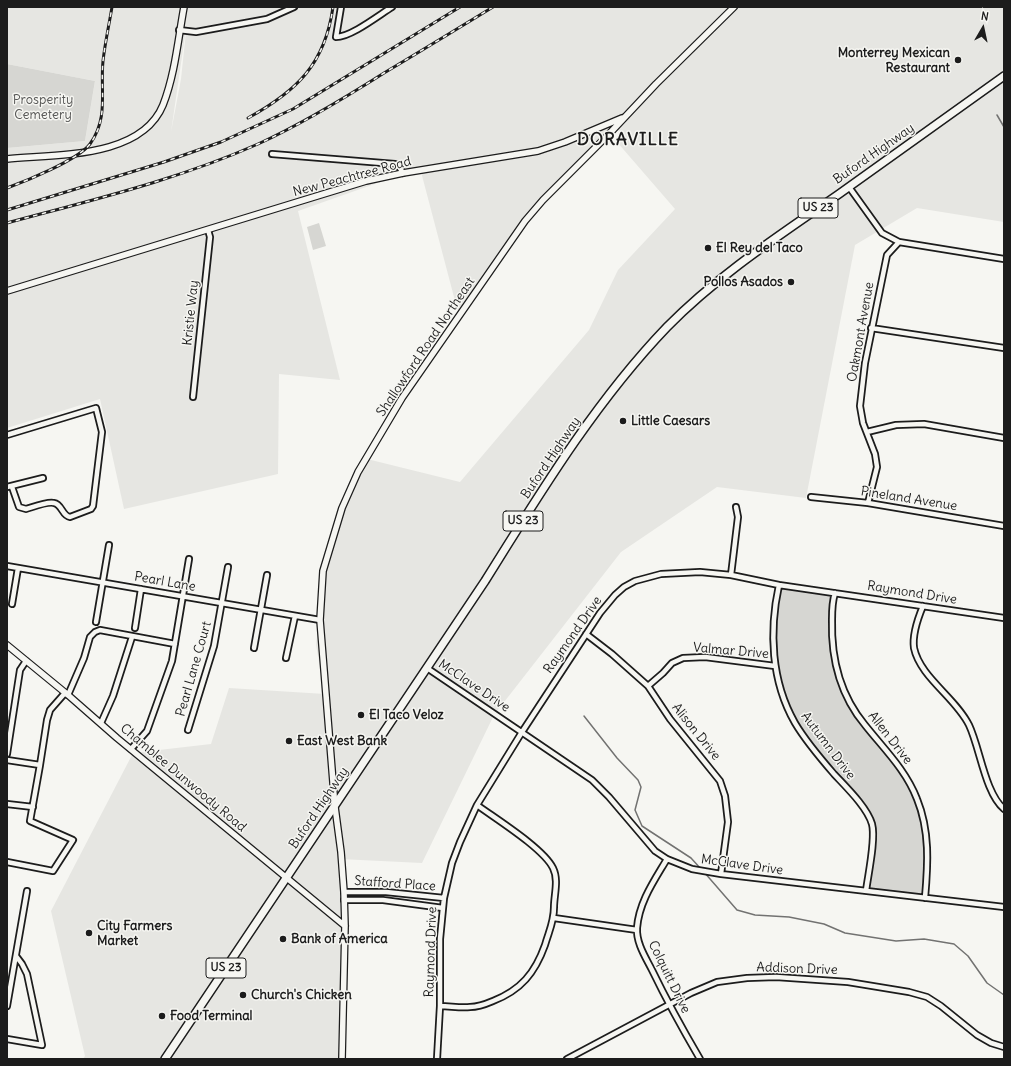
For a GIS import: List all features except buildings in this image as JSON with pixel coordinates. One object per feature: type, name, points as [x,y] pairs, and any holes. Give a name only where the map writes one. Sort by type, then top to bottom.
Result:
[{"type":"main road","name":"Buford Highway","points":[[165,1059],[485,581],[586,426],[629,369],[668,327],[716,283],[779,235],[1004,76]]},
{"type":"street","points":[[7,159],[98,150],[129,140],[146,128],[154,120],[162,107],[169,87],[184,7]]},
{"type":"street","points":[[179,30],[196,32],[261,20],[294,7]]},
{"type":"street","points":[[341,7],[336,37],[341,37],[352,32],[392,7]]},
{"type":"street","name":"New Peachtree Road","points":[[7,291],[362,182],[403,173],[538,151],[565,142],[624,118],[656,84],[734,7]]},
{"type":"street","name":"Shallowford Road Northeast","points":[[342,1059],[345,926],[344,892],[341,852],[334,807],[320,620],[323,571],[342,508],[358,472],[402,398],[543,200],[624,118]]},
{"type":"street","points":[[272,154],[394,164],[398,165],[403,173]]},
{"type":"street","points":[[849,186],[882,233],[899,242],[1004,259]]},
{"type":"street","name":"Kristie Way","points":[[193,397],[210,237],[208,230]]},
{"type":"street","name":"Oakmont Avenue","points":[[868,503],[877,467],[876,454],[863,423],[860,406],[865,362],[887,255],[899,242]]},
{"type":"street","points":[[871,328],[1004,348]]},
{"type":"street","points":[[7,434],[96,408],[102,432],[93,506],[91,509],[70,517],[65,515],[59,505],[52,502],[26,509],[18,507],[9,487],[43,478]]},
{"type":"street","points":[[867,432],[896,425],[924,424],[1004,438]]},
{"type":"street","name":"Pineland Avenue","points":[[811,497],[868,503],[1004,526]]},
{"type":"street","points":[[731,575],[738,517],[736,507]]},
{"type":"street","points":[[96,622],[109,545]]},
{"type":"street","points":[[131,750],[147,731],[172,661],[189,559]]},
{"type":"street","name":"Pearl Lane","points":[[7,566],[320,620]]},
{"type":"street","name":"Pearl Lane Court","points":[[188,730],[214,646],[228,567]]},
{"type":"street","points":[[12,604],[18,568]]},
{"type":"street","name":"Raymond Drive","points":[[436,1059],[440,1006],[440,939],[444,898],[452,863],[460,842],[477,805],[522,732],[600,613],[624,586],[634,581],[661,574],[683,572],[731,575],[779,585],[1004,618]]},
{"type":"street","points":[[254,648],[267,575]]},
{"type":"street","name":"Autumn Drive","points":[[779,585],[775,606],[773,639],[777,679],[795,723],[824,762],[868,815],[872,825],[872,840],[866,891]]},
{"type":"street","points":[[135,628],[142,589]]},
{"type":"street","name":"Allen Drive","points":[[835,593],[833,600],[832,640],[836,667],[842,688],[864,724],[897,763],[911,784],[925,822],[928,863],[925,898]]},
{"type":"street","points":[[923,606],[914,638],[914,648],[922,666],[962,711],[978,747],[993,795],[998,804],[1004,809]]},
{"type":"street","points":[[286,658],[295,616]]},
{"type":"street","points":[[7,862],[53,872],[73,840],[30,821],[46,720],[50,710],[67,694],[84,658],[90,637],[95,632],[100,630],[175,644]]},
{"type":"street","name":"Alison Drive","points":[[586,634],[612,654],[648,686],[670,719],[720,781],[725,796],[728,822],[721,874]]},
{"type":"street","points":[[101,723],[113,696],[132,637]]},
{"type":"street","name":"Chamblee Dunwoody Road","points":[[7,645],[67,694],[131,750],[345,926]]},
{"type":"street","name":"Valmar Drive","points":[[648,686],[672,664],[683,658],[706,657],[775,666]]},
{"type":"street","points":[[7,754],[20,670],[26,660]]},
{"type":"street","name":"McClave Drive","points":[[427,668],[592,780],[609,797],[655,851],[667,859],[692,869],[721,874],[1004,907]]},
{"type":"street","points":[[7,760],[40,765]]},
{"type":"street","points":[[7,804],[33,807]]},
{"type":"street","points":[[440,1006],[481,1006],[506,996],[522,984],[533,971],[542,953],[554,918],[556,878],[550,864],[536,848],[477,805]]},
{"type":"street","name":"Colquitt Drive","points":[[667,859],[646,894],[639,915],[637,930],[639,943],[669,1004],[700,1059]]},
{"type":"street","points":[[7,1006],[26,892]]},
{"type":"street","name":"Stafford Place","points":[[344,892],[386,892],[444,898]]},
{"type":"street","name":"Stafford Place","points":[[344,900],[383,900],[443,908]]},
{"type":"street","points":[[554,918],[637,930]]},
{"type":"street","points":[[7,1039],[42,1045],[27,974],[16,956]]},
{"type":"street","name":"Addison Drive","points":[[567,1059],[691,992],[717,982],[747,978],[776,977],[848,982],[909,992],[927,998],[941,1006],[977,1035],[991,1043],[1004,1047]]},
{"type":"shaded area","points":[[7,7],[1004,7],[1004,222],[917,208],[855,245],[806,498],[717,487],[621,552],[494,715],[422,863],[340,859],[345,926],[341,1059],[83,1059],[85,1056],[51,911],[133,753],[211,744],[229,688],[325,694],[316,645],[326,561],[363,458],[460,482],[589,330],[618,270],[675,209],[617,142],[619,131],[616,128],[539,207],[459,316],[420,168],[298,211],[340,380],[279,374],[278,474],[124,509],[100,399],[7,428],[7,148],[85,141],[95,81],[7,64]],"holes":[[[187,22],[181,79],[171,132]]]},
{"type":"green space","name":"Prosperity Cemetery","points":[[7,64],[95,81],[85,141],[7,148]]},
{"type":"green space","points":[[319,223],[326,246],[313,250],[307,227]]},
{"type":"green space","points":[[779,585],[834,593],[831,641],[840,682],[862,723],[913,786],[923,817],[928,849],[926,899],[867,891],[873,836],[869,816],[787,708],[774,661],[772,631]]},
{"type":"waterway","points":[[997,115],[1004,127]]},
{"type":"waterway","points":[[584,716],[617,758],[638,780],[641,787],[635,810],[642,826],[691,858],[701,869]]},
{"type":"waterway","points":[[704,872],[737,910],[755,915],[789,917],[824,924],[845,933],[896,941],[924,939],[954,944],[968,956],[987,983],[1004,995]]},
{"type":"railway","points":[[7,188],[75,157],[90,144],[96,134],[102,114],[103,61],[112,7]]},
{"type":"railway","points":[[248,118],[281,97],[306,74],[316,60],[323,45],[329,27],[333,7]]},
{"type":"railway","points":[[7,210],[164,162],[221,142],[293,109],[460,7]]},
{"type":"railway","points":[[7,223],[165,179],[227,157],[258,144],[322,111],[493,7]]},
{"type":"place","name":"Monterrey Mexican Restaurant","points":[[958,60]]},
{"type":"place","name":"El Rey del Taco","points":[[708,248]]},
{"type":"place","name":"Pollos Asados","points":[[791,282]]},
{"type":"place","name":"Little Caesars","points":[[623,421]]},
{"type":"place","name":"El Taco Veloz","points":[[361,715]]},
{"type":"place","name":"East West Bank","points":[[289,741]]},
{"type":"place","name":"City Farmers Market","points":[[89,933]]},
{"type":"place","name":"Bank of America","points":[[283,939]]},
{"type":"place","name":"Church's Chicken","points":[[243,995]]},
{"type":"place","name":"Food Terminal","points":[[162,1016]]},
{"type":"district","name":"DORAVILLE","points":[[628,140]]}]
